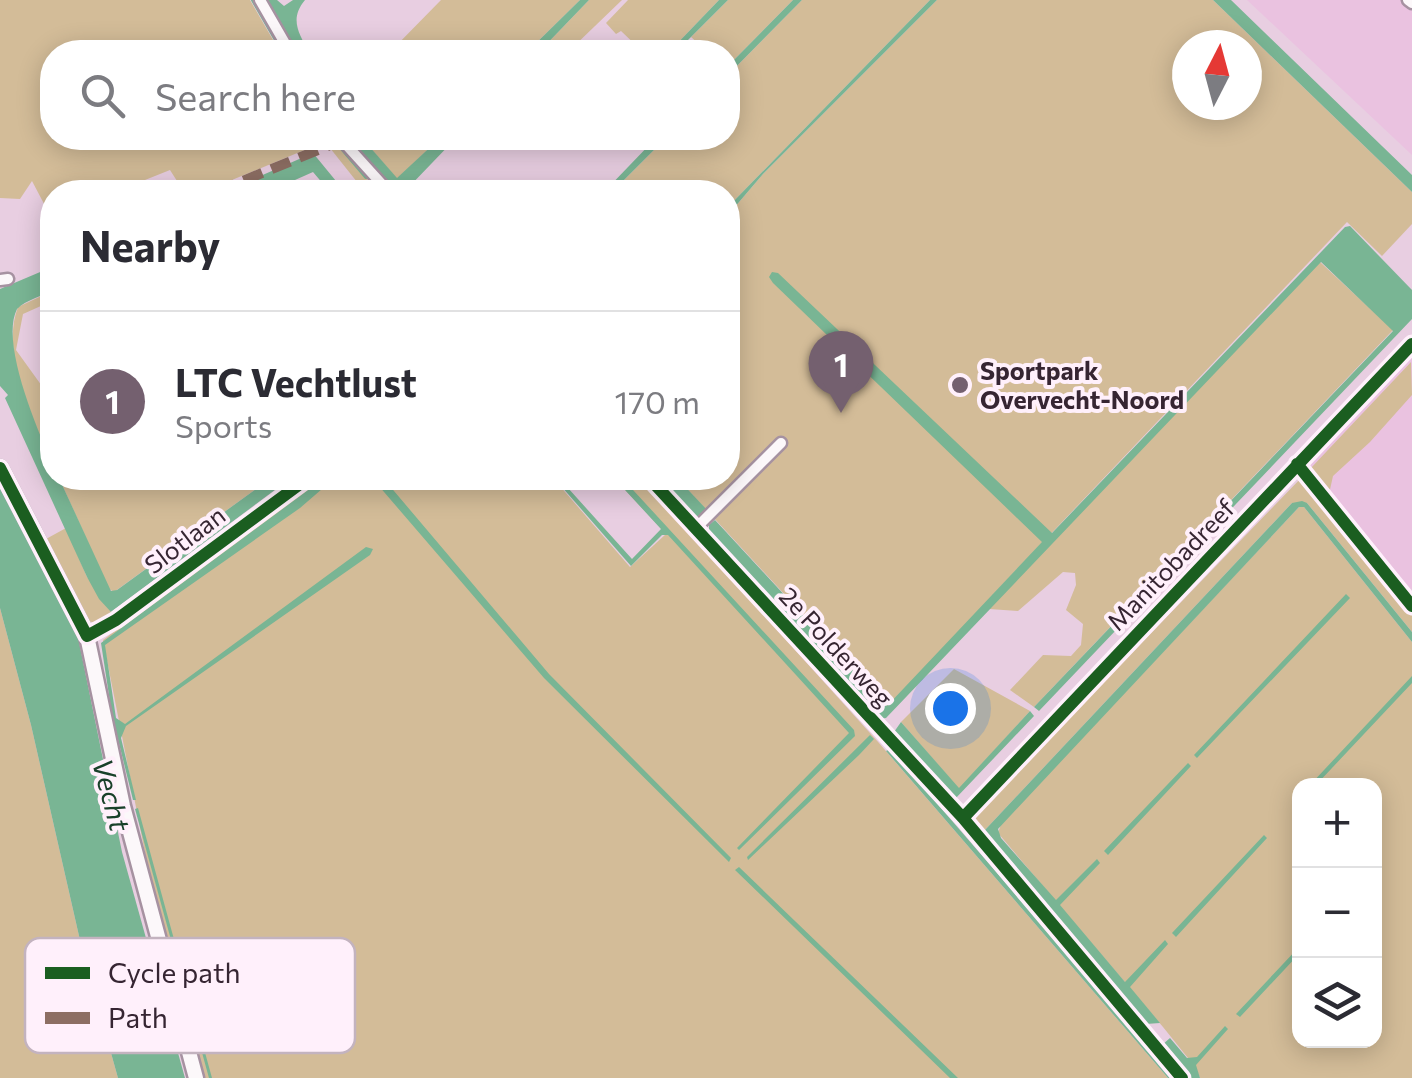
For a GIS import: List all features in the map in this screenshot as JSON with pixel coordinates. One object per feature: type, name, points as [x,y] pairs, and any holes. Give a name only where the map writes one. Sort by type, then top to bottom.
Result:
[{"type":"street","points":[[260,0],[283,40]]},
{"type":"street","points":[[351,150],[378,180]]},
{"type":"street","name":"Manitobadreef","points":[[964,818],[1412,344]]},
{"type":"street","points":[[740,484],[781,443]]},
{"type":"street","points":[[0,468],[87,636],[123,806],[158,938]]},
{"type":"street","name":"Slotlaan","points":[[87,636],[116,620],[292,490]]},
{"type":"street","name":"2e Polderweg","points":[[660,490],[964,818],[1182,1078]]},
{"type":"street","points":[[696,528],[734,490]]},
{"type":"street","points":[[189,1053],[196,1078]]},
{"type":"shaded area","points":[[0,0],[250,0],[273,40],[40,40],[40,150],[304,150],[232,180],[176,180],[170,170],[145,180],[40,180],[40,196],[32,181],[20,199],[0,198]]},
{"type":"shaded area","points":[[266,0],[277,0],[284,6],[293,0],[305,0],[297,14],[303,40],[288,40]]},
{"type":"shaded area","points":[[441,0],[580,0],[539,40],[402,40]]},
{"type":"shaded area","points":[[580,0],[589,0],[551,40],[539,40]]},
{"type":"shaded area","points":[[589,0],[622,0],[580,40],[551,40]]},
{"type":"shaded area","points":[[628,0],[719,0],[681,40],[630,40],[621,31],[616,34],[606,23]]},
{"type":"shaded area","points":[[719,0],[728,0],[688,40],[681,40]]},
{"type":"shaded area","points":[[728,0],[793,0],[740,54],[740,40],[691,37]]},
{"type":"shaded area","points":[[793,0],[802,0],[740,63],[740,54]]},
{"type":"shaded area","points":[[802,0],[930,0],[740,195],[740,180],[624,180],[654,150],[740,150],[740,63]]},
{"type":"shaded area","points":[[930,0],[937,0],[740,201],[740,195]]},
{"type":"shaded area","name":"Sportpark Overvecht-Noord","points":[[937,0],[1213,0],[1244,30],[1172,30],[1172,120],[1262,120],[1262,47],[1412,192],[1412,224],[1382,256],[1347,222],[987,601],[1320,262],[1393,330],[1034,707],[1010,690],[1043,655],[1071,656],[1081,645],[1083,624],[1066,610],[1076,585],[1075,573],[1063,572],[1018,611],[989,609],[892,711],[688,490],[740,490],[740,201]]},
{"type":"shaded area","points":[[1213,0],[1231,0],[1412,175],[1412,192],[1262,47],[1262,30],[1244,30]]},
{"type":"shaded area","points":[[1247,0],[1412,0],[1412,155]]},
{"type":"shaded area","points":[[332,150],[342,150],[368,180],[355,180]]},
{"type":"shaded area","points":[[355,150],[372,150],[397,178],[427,150],[444,150],[416,180],[382,180]]},
{"type":"shaded area","points":[[372,150],[427,150],[397,179]]},
{"type":"shaded area","points":[[644,150],[654,150],[624,180],[616,180]]},
{"type":"shaded area","points":[[313,153],[335,180],[320,180],[313,172],[295,180],[251,180]]},
{"type":"shaded area","points":[[1350,226],[1412,290],[1412,319],[1039,711],[1034,707],[1393,331],[1321,262],[886,718],[879,719],[709,532],[709,525],[715,520],[887,706],[1042,542],[773,283],[769,277],[772,272],[778,273],[1052,533]]},
{"type":"shaded area","points":[[40,272],[40,296],[17,309],[13,342],[40,433],[40,474],[5,398],[8,395],[0,386],[0,289]]},
{"type":"shaded area","points":[[40,297],[40,306],[23,314],[16,350],[40,383],[40,436],[16,365],[13,345],[18,307]]},
{"type":"shaded area","points":[[1412,347],[1412,590],[1302,463]]},
{"type":"shaded area","points":[[1411,362],[1412,395],[1333,476],[1329,494],[1310,469]]},
{"type":"shaded area","points":[[1303,476],[1412,610],[1412,632],[1307,503],[1292,503],[984,831],[984,836],[973,821],[976,814]]},
{"type":"shaded area","points":[[0,483],[78,637],[122,852],[146,938],[79,938],[0,608]]},
{"type":"shaded area","points":[[47,490],[65,490],[111,591],[254,490],[275,490],[111,612],[87,577]]},
{"type":"shaded area","points":[[64,490],[254,490],[114,592],[109,589]]},
{"type":"shaded area","points":[[300,490],[563,490],[630,567],[666,534],[625,490],[651,490],[879,743],[1168,1078],[203,1078],[196,1053],[355,1053],[355,938],[166,938],[148,868],[103,640]]},
{"type":"shaded area","points":[[308,490],[321,490],[105,645],[116,718],[125,724],[366,547],[373,549],[370,555],[126,726],[121,738],[136,800],[112,715],[101,643]]},
{"type":"shaded area","points":[[382,490],[393,490],[549,674],[731,858],[729,862],[544,678]]},
{"type":"shaded area","points":[[564,490],[570,490],[632,559],[661,529],[625,490],[633,490],[854,730],[855,736],[739,850],[849,733],[668,535],[662,535],[631,566]]},
{"type":"shaded area","points":[[668,490],[688,490],[709,512],[702,519],[692,516]]},
{"type":"shaded area","points":[[1302,501],[1412,632],[1412,642],[1304,507],[1299,507],[998,829],[1001,838],[1056,900],[1097,859],[1100,863],[1060,905],[1125,982],[1165,940],[1168,944],[1130,987],[1160,1023],[1146,1024],[984,836],[984,831],[1292,503]]},
{"type":"shaded area","points":[[1299,507],[1304,507],[1412,642],[1412,1078],[1200,1078],[1163,1027],[998,833],[1001,824]]},
{"type":"shaded area","points":[[66,528],[87,577],[114,611],[118,607],[120,612],[101,624],[87,621],[46,539]]},
{"type":"shaded area","points":[[1346,594],[1350,598],[1197,758],[1194,755]]},
{"type":"shaded area","points":[[0,608],[79,938],[25,938],[25,1053],[111,1053],[118,1078],[0,1078]]},
{"type":"shaded area","points":[[954,669],[1030,711],[959,789],[901,722]]},
{"type":"shaded area","points":[[1412,676],[1412,683],[1323,778],[1317,778]]},
{"type":"shaded area","points":[[1030,711],[1034,716],[955,799],[894,732],[901,722],[959,788]]},
{"type":"shaded area","points":[[870,735],[874,739],[859,755],[748,860],[747,857]]},
{"type":"shaded area","points":[[890,749],[1174,1078],[1168,1078],[886,751]]},
{"type":"shaded area","points":[[1188,763],[1191,766],[1108,855],[1104,851]]},
{"type":"shaded area","points":[[138,808],[174,938],[170,938],[135,809]]},
{"type":"shaded area","points":[[1264,835],[1267,838],[1176,937],[1172,933]]},
{"type":"shaded area","points":[[739,867],[958,1078],[950,1078],[735,870]]},
{"type":"shaded area","points":[[1292,954],[1292,961],[1240,1017],[1236,1014]]},
{"type":"shaded area","points":[[1225,1026],[1228,1029],[1196,1065],[1200,1078],[1188,1078],[1162,1045],[1170,1038],[1187,1058],[1197,1057]]},
{"type":"shaded area","points":[[111,1053],[178,1053],[185,1078],[118,1078]]},
{"type":"shaded area","points":[[202,1053],[212,1078],[209,1078]]},
{"type":"waterway","points":[[253,0],[276,40]]},
{"type":"waterway","points":[[343,150],[366,177]]},
{"type":"marked path","points":[[245,180],[318,150]]},
{"type":"cycle path","points":[[963,818],[1412,344]]},
{"type":"cycle path","points":[[1297,464],[1412,606]]},
{"type":"cycle path","points":[[0,468],[87,636],[116,620],[292,490]]},
{"type":"cycle path","points":[[660,490],[963,818],[1182,1078]]},
{"type":"place","name":"Sportpark Overvecht-Noord","points":[[960,385]]},
{"type":"place","name":"LTC Vechtlust","points":[[841,413]]},
{"type":"water label","name":"Vecht","points":[[111,795]]}]
